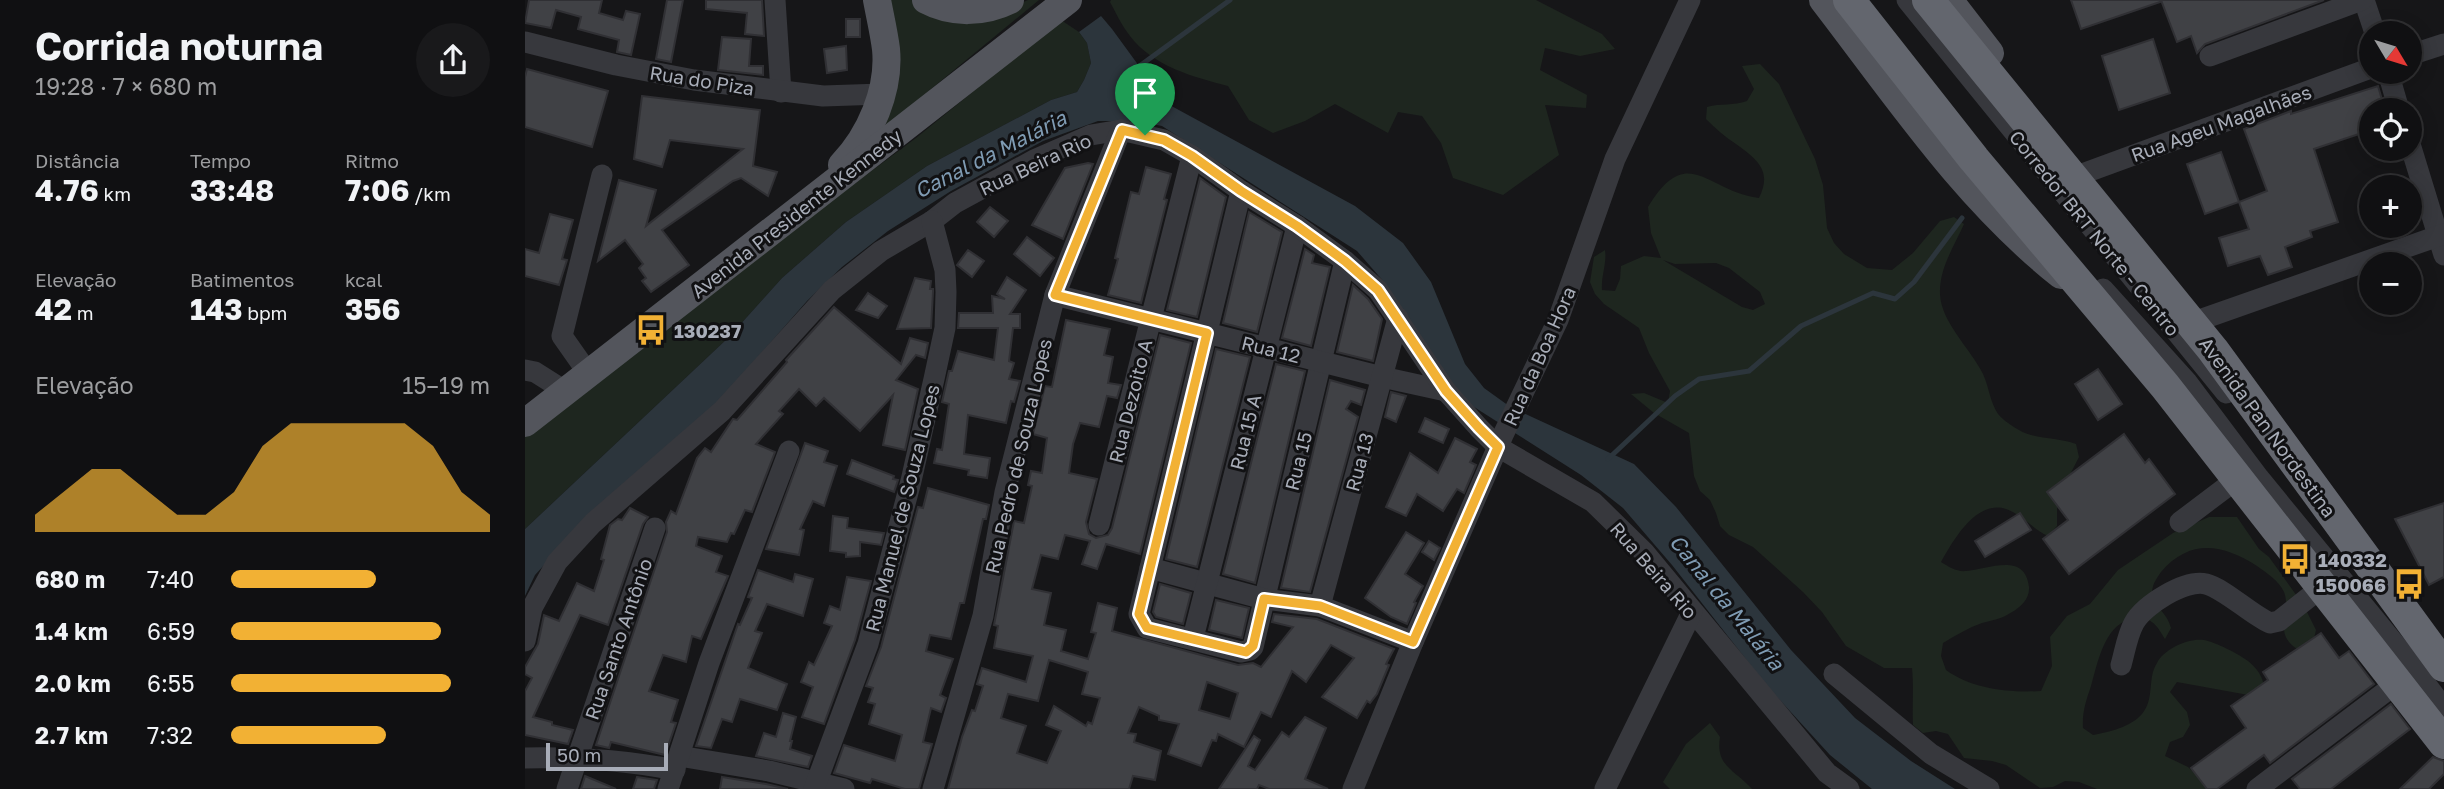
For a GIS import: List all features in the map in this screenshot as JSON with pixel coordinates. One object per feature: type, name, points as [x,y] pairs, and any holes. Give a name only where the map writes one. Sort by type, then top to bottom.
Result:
[{"type":"highway","points":[[1849,0],[1948,114],[2444,743]]},
{"type":"highway","name":"Avenida Pan Nordestina","points":[[1928,0],[1974,71],[2080,182],[2191,323],[2444,666]]},
{"type":"main road","points":[[799,210],[849,158],[866,134],[882,94],[886,52],[877,0]]},
{"type":"main road","points":[[926,0],[948,9],[972,10],[1010,0]]},
{"type":"main road","points":[[1823,0],[1955,172],[1998,220],[2030,251],[2091,298]]},
{"type":"main road","name":"Avenida Pan Nordestina","points":[[1949,0],[2080,182]]},
{"type":"main road","name":"Avenida Presidente Kennedy","points":[[525,423],[1067,1]]},
{"type":"street","points":[[775,0],[781,92]]},
{"type":"street","name":"Rua da Boa Hora","points":[[1353,789],[1413,642],[1501,441],[1558,320],[1615,159],[1690,0]]},
{"type":"street","name":"Corredor BRT Norte - Centro","points":[[1867,0],[1948,114],[2043,224],[2187,382],[2259,478],[2444,708]]},
{"type":"street","name":"Corredor BRT Norte - Centro","points":[[1907,0],[1974,71],[2282,465],[2444,695]]},
{"type":"street","points":[[2210,56],[2363,0],[2371,21]]},
{"type":"street","name":"Rua do Piza","points":[[525,42],[616,65],[694,80],[823,96],[882,94]]},
{"type":"street","points":[[2422,51],[2444,44]]},
{"type":"street","name":"Rua Ageu Magalhães","points":[[2080,182],[2359,73]]},
{"type":"street","name":"Rua Beira Rio","points":[[525,641],[532,608],[557,562],[593,523],[722,411],[832,290],[881,251],[932,221],[955,203],[1036,159],[1091,135],[1122,130],[1164,140],[1192,156],[1297,226],[1345,261],[1378,290],[1446,391],[1479,428],[1593,502],[1644,552],[1823,781],[1849,789]]},
{"type":"street","name":"Rua Pedro de Souza Lopes","points":[[933,789],[983,616],[1005,492],[1055,295],[1122,130]]},
{"type":"street","name":"Rua Dezoito A","points":[[1099,525],[1192,156]]},
{"type":"street","points":[[2191,323],[2442,242],[2416,161]]},
{"type":"street","points":[[588,373],[562,336],[602,175]]},
{"type":"street","points":[[1193,638],[1147,628],[1139,614],[1241,191]]},
{"type":"street","name":"Rua Manuel de Souza Lopes","points":[[815,785],[868,644],[911,481],[945,328],[945,270],[932,221]]},
{"type":"street","name":"Rua 15 A","points":[[1193,638],[1297,226]]},
{"type":"street","name":"Rua 15","points":[[1193,638],[1241,652],[1250,650],[1253,646],[1345,261]]},
{"type":"street","name":"Rua 12","points":[[1055,295],[1446,391]]},
{"type":"street","name":"Rua 13","points":[[1320,606],[1398,318]]},
{"type":"street","points":[[525,370],[535,372],[565,391]]},
{"type":"street","points":[[674,772],[709,663],[789,451]]},
{"type":"street","points":[[2180,522],[2237,479]]},
{"type":"street","name":"Rua Santo Antônio","points":[[566,789],[655,528]]},
{"type":"street","points":[[1150,568],[1264,599],[1320,606],[1413,642]]},
{"type":"street","points":[[2121,664],[2134,622],[2146,608],[2183,585],[2209,585],[2270,624],[2279,621],[2322,587]]},
{"type":"street","points":[[1605,789],[1692,612]]},
{"type":"street","points":[[1835,674],[1931,754],[1989,789]]},
{"type":"street","points":[[2257,789],[2397,683]]},
{"type":"street","points":[[525,758],[578,757],[631,761],[674,772],[844,789]]},
{"type":"shaded area","points":[[890,0],[912,0],[931,13],[991,16],[1028,0],[1039,0],[885,127],[893,92]]},
{"type":"shaded area","points":[[1111,0],[1536,0],[1602,34],[1615,49],[1580,56],[1545,48],[1540,70],[1587,95],[1586,108],[1545,105],[1559,155],[1503,195],[1453,178],[1441,143],[1422,116],[1398,112],[1388,133],[1335,104],[1305,121],[1273,133],[1249,120],[1228,86],[1175,69],[1139,46],[1119,19]]},
{"type":"shaded area","points":[[1061,20],[1079,32],[1087,43],[1091,63],[1077,92],[1051,100],[927,166],[846,222],[782,278],[729,337],[525,529],[525,435],[916,138]]},
{"type":"shaded area","points":[[1760,64],[1779,84],[1815,159],[1823,185],[1827,228],[1834,243],[1844,254],[1867,268],[1892,270],[1913,253],[1940,221],[1954,217],[1964,224],[1948,258],[1940,284],[1945,315],[1983,374],[1993,405],[2000,416],[2026,433],[2076,444],[2079,457],[2057,500],[2057,526],[2048,536],[2011,511],[1995,508],[1975,516],[1959,533],[1946,553],[1941,562],[1959,571],[2004,565],[2020,569],[2026,576],[2029,591],[2022,605],[2015,610],[2001,618],[1972,627],[1943,643],[1941,656],[1946,670],[1979,686],[2041,691],[2052,666],[2050,637],[2067,616],[2090,604],[2118,570],[2173,533],[2209,517],[2237,517],[2304,606],[2316,630],[2313,643],[2304,653],[2287,639],[2284,632],[2284,592],[2269,574],[2232,553],[2219,549],[2195,549],[2172,561],[2161,572],[2153,587],[2154,600],[2171,628],[2165,639],[2151,621],[2142,618],[2126,621],[2110,634],[2097,666],[2084,712],[2083,728],[2093,735],[2126,726],[2142,714],[2148,702],[2152,675],[2157,663],[2165,653],[2184,643],[2204,640],[2214,643],[2244,658],[2259,673],[2265,698],[2177,682],[2170,692],[2187,712],[2190,725],[2183,737],[2170,742],[2165,756],[2188,767],[2211,789],[2097,789],[2079,782],[2065,781],[2053,787],[2040,788],[2006,765],[1964,758],[1948,734],[1936,731],[1923,733],[1913,725],[1912,668],[1884,668],[1846,646],[1822,612],[1803,592],[1753,547],[1729,535],[1720,526],[1710,500],[1700,491],[1694,476],[1689,433],[1654,413],[1631,394],[1644,393],[1668,403],[1670,391],[1639,328],[1604,304],[1595,294],[1590,282],[1594,257],[1605,250],[1602,290],[1615,291],[1621,266],[1644,256],[1661,258],[1651,233],[1648,207],[1662,187],[1675,177],[1687,174],[1699,176],[1741,194],[1759,198],[1764,180],[1756,160],[1706,119],[1707,107],[1747,101],[1754,89],[1742,66]],"holes":[[[1663,260],[1675,264],[1716,263],[1729,268],[1760,292],[1765,304],[1753,310],[1742,307]]]},
{"type":"shaded area","points":[[1710,723],[1720,737],[1719,747],[1723,761],[1752,789],[1670,789],[1663,782],[1686,744]]},
{"type":"water","name":"Canal da Malária","points":[[1101,16],[1166,103],[1355,206],[1403,243],[1431,282],[1465,364],[1484,388],[1509,406],[1634,464],[1676,507],[1791,650],[1855,718],[1911,761],[1955,789],[1872,789],[1830,755],[1767,686],[1672,565],[1623,508],[1581,475],[1463,400],[1384,282],[1357,251],[1162,126],[1136,121],[1098,121],[1043,141],[951,191],[888,231],[842,267],[807,301],[721,399],[568,539],[535,575],[525,596],[525,529],[729,337],[782,278],[846,222],[927,166],[1051,100],[1077,92],[1091,63],[1087,43],[1079,32]]},
{"type":"building","points":[[529,0],[602,0],[599,13],[623,20],[626,11],[640,14],[631,55],[617,52],[619,40],[578,29],[581,17],[556,10],[551,28],[525,23]]},
{"type":"building","points":[[667,0],[683,0],[671,62],[656,59]]},
{"type":"building","points":[[706,0],[762,0],[764,36],[745,34],[747,13],[706,9]]},
{"type":"building","points":[[2071,0],[2160,0],[2160,2],[2081,29]]},
{"type":"building","points":[[2161,0],[2324,0],[2205,44],[2197,53],[2191,36],[2177,42]]},
{"type":"building","points":[[846,19],[860,19],[860,37],[846,37]]},
{"type":"building","points":[[722,37],[751,39],[749,66],[763,66],[763,75],[718,70]]},
{"type":"building","points":[[2153,39],[2170,93],[2119,110],[2102,56]]},
{"type":"building","points":[[846,46],[847,70],[827,73],[824,49]]},
{"type":"building","points":[[527,69],[608,91],[592,147],[525,127]]},
{"type":"building","points":[[2378,86],[2382,98],[2359,98],[2359,134],[2314,149],[2338,222],[2310,231],[2312,237],[2285,247],[2292,267],[2268,275],[2260,256],[2228,266],[2219,238],[2249,229],[2239,202],[2267,191],[2244,129],[2291,111],[2291,114]]},
{"type":"building","points":[[642,96],[760,110],[753,166],[777,172],[768,196],[741,178],[662,230],[689,265],[651,292],[642,281],[646,278],[639,268],[643,264],[625,240],[598,261],[619,180],[656,190],[646,226],[743,149],[670,140],[662,167],[634,159]]},
{"type":"building","points":[[2221,152],[2239,202],[2205,214],[2187,164]]},
{"type":"building","points":[[1093,164],[1063,239],[1032,225],[1065,168]]},
{"type":"building","points":[[1146,167],[1171,174],[1141,303],[1108,295],[1131,192],[1139,194]]},
{"type":"building","points":[[1200,178],[1226,197],[1197,317],[1167,310]]},
{"type":"building","points":[[990,207],[1008,221],[994,237],[977,222]]},
{"type":"building","points":[[1249,212],[1282,232],[1257,332],[1223,323]]},
{"type":"building","points":[[550,214],[573,220],[562,259],[567,260],[559,285],[525,276],[525,249],[539,253]]},
{"type":"building","points":[[1027,237],[1054,258],[1040,276],[1014,254]]},
{"type":"building","points":[[1305,249],[1314,255],[1312,263],[1330,267],[1311,346],[1282,338]]},
{"type":"building","points":[[968,250],[984,261],[972,277],[957,265]]},
{"type":"building","points":[[1007,277],[1026,290],[1010,314],[1020,314],[1020,328],[1013,328],[1009,361],[1014,363],[1009,379],[1020,381],[1014,402],[1011,401],[1006,423],[968,415],[964,454],[990,458],[987,478],[968,475],[969,470],[934,463],[937,449],[942,450],[949,404],[942,402],[949,371],[952,371],[958,351],[994,360],[998,328],[958,328],[959,313],[993,313],[992,296],[1005,299],[997,294]]},
{"type":"building","points":[[915,278],[931,281],[931,328],[897,329]]},
{"type":"building","points":[[1353,285],[1368,299],[1382,319],[1373,361],[1337,352]]},
{"type":"building","points":[[868,293],[887,306],[878,318],[856,310]]},
{"type":"building","points":[[834,307],[901,364],[910,338],[928,343],[925,358],[916,355],[896,380],[918,389],[905,450],[883,445],[893,395],[860,431],[824,398],[816,406],[799,389],[779,411],[783,414],[756,444],[775,452],[752,512],[745,510],[734,534],[731,533],[727,542],[698,537],[696,546],[722,556],[716,572],[728,576],[701,639],[692,636],[686,662],[663,655],[649,691],[678,700],[671,722],[676,723],[665,755],[611,742],[609,748],[596,745],[667,532],[666,522],[671,511],[676,514],[697,458],[705,448],[711,452],[733,419],[737,420]]},
{"type":"building","points":[[1066,320],[1110,329],[1104,355],[1113,357],[1108,383],[1121,385],[1117,398],[1107,396],[1099,427],[1080,423],[1073,444],[1069,473],[1097,479],[1086,522],[1089,534],[1096,538],[1108,535],[1112,528],[1160,335],[1191,343],[1140,554],[1106,544],[1097,569],[1082,564],[1090,541],[1065,535],[1058,559],[1041,555],[1032,589],[1051,593],[1044,625],[1066,630],[1061,651],[1088,659],[1096,633],[1091,632],[1098,603],[1117,608],[1112,631],[1238,665],[1253,663],[1261,667],[1293,627],[1272,622],[1274,614],[1317,619],[1394,649],[1386,664],[1389,665],[1377,694],[1370,703],[1367,701],[1357,718],[1322,697],[1354,658],[1331,645],[1306,682],[1292,671],[1271,717],[1261,712],[1244,747],[1218,734],[1216,741],[1212,740],[1201,766],[1168,754],[1179,724],[1159,720],[1159,716],[1139,707],[1128,733],[1136,734],[1134,742],[1161,751],[1155,780],[1133,776],[1129,789],[948,789],[962,737],[972,710],[975,711],[983,686],[977,684],[982,668],[1026,682],[1033,656],[994,648],[998,626],[994,625],[1014,521],[1024,523],[1032,486],[1028,485],[1031,471],[1042,473],[1047,438],[1033,434],[1045,386],[1052,387]],"holes":[[[1049,660],[1088,672],[1082,694],[1100,698],[1092,724],[1088,722],[1086,726],[1054,706],[1046,725],[1061,731],[1047,763],[1017,753],[1026,726],[1001,718],[1008,694],[1038,701]],[[1207,682],[1238,693],[1230,719],[1199,710]]]},
{"type":"building","points":[[1216,349],[1250,357],[1197,567],[1166,559]]},
{"type":"building","points":[[1276,364],[1305,371],[1255,583],[1223,574]]},
{"type":"building","points":[[2098,369],[2122,404],[2098,420],[2075,384]]},
{"type":"building","points":[[1330,380],[1365,390],[1361,405],[1351,401],[1346,409],[1358,417],[1310,592],[1281,588]]},
{"type":"building","points":[[1391,392],[1406,396],[1396,422],[1385,417]]},
{"type":"building","points":[[1425,418],[1449,429],[1443,443],[1419,432]]},
{"type":"building","points":[[2124,434],[2145,463],[2149,459],[2175,494],[2069,574],[2043,539],[2068,520],[2047,492]]},
{"type":"building","points":[[1455,438],[1477,449],[1470,462],[1476,465],[1464,493],[1457,489],[1443,511],[1417,494],[1406,516],[1386,507],[1410,453],[1438,473]]},
{"type":"building","points":[[805,443],[828,451],[824,462],[837,466],[824,506],[813,501],[800,529],[804,530],[799,555],[766,549]]},
{"type":"building","points":[[852,460],[894,476],[893,479],[898,480],[894,492],[847,474]]},
{"type":"building","points":[[928,488],[989,505],[986,519],[983,519],[964,603],[960,603],[951,639],[930,635],[926,651],[953,659],[940,695],[946,698],[941,712],[931,708],[923,742],[932,744],[919,789],[905,789],[872,779],[870,783],[834,773],[844,745],[895,761],[902,735],[869,724],[875,704],[868,702],[873,688],[866,686],[881,647],[918,507],[923,508]]},
{"type":"building","points":[[2444,503],[2444,577],[2429,585],[2395,519]]},
{"type":"building","points":[[630,508],[648,517],[643,524],[608,625],[580,615],[533,717],[573,730],[568,744],[525,735],[525,691],[532,678],[525,674],[525,667],[538,644],[544,615],[559,621],[577,583],[594,591],[604,560],[601,559],[610,525],[618,519],[622,520]]},
{"type":"building","points":[[2020,513],[2031,530],[1985,557],[1975,541]]},
{"type":"building","points":[[833,516],[848,518],[847,528],[884,533],[881,545],[860,542],[860,556],[846,557],[846,553],[830,551]]},
{"type":"building","points":[[1406,532],[1424,543],[1405,574],[1423,586],[1407,624],[1391,617],[1365,598]]},
{"type":"building","points":[[1429,541],[1440,548],[1434,560],[1422,552]]},
{"type":"building","points":[[758,570],[793,582],[795,574],[813,579],[803,616],[767,604],[755,631],[762,633],[748,668],[787,684],[777,710],[740,699],[732,722],[722,719],[711,748],[696,746],[738,624],[740,625],[752,598],[748,597]]},
{"type":"building","points":[[847,577],[871,581],[855,640],[824,724],[802,717],[813,687],[801,682],[809,662],[814,665],[832,626],[824,623],[830,606],[840,610]]},
{"type":"building","points":[[1160,584],[1191,593],[1183,624],[1156,617],[1153,612]]},
{"type":"building","points":[[1216,600],[1249,608],[1242,638],[1209,630]]},
{"type":"building","points":[[2321,633],[2339,658],[2349,651],[2374,684],[2270,763],[2264,755],[2217,789],[2207,789],[2191,768],[2246,728],[2231,706],[2268,680],[2263,672]]},
{"type":"building","points":[[2391,704],[2410,729],[2331,789],[2300,789],[2292,779]]},
{"type":"building","points":[[783,713],[796,717],[790,749],[812,756],[808,767],[756,756],[764,733],[776,737]]},
{"type":"building","points":[[1305,717],[1326,728],[1305,779],[1328,789],[1269,789],[1259,785],[1257,789],[1219,789],[1254,736],[1260,740],[1248,766],[1255,770],[1282,732],[1289,737]]},
{"type":"building","points":[[2433,757],[2444,761],[2444,774],[2429,789],[2400,789]]},
{"type":"building","points":[[585,776],[616,789],[581,789]]},
{"type":"building","points":[[637,777],[657,780],[654,789],[633,789]]},
{"type":"building","points":[[722,777],[766,784],[788,789],[720,789]]},
{"type":"waterway","points":[[1134,70],[1230,0]]},
{"type":"waterway","points":[[1608,459],[1675,396],[1699,379],[1749,371],[1801,326],[1873,293],[1895,299],[1914,282],[1962,218]]},
{"type":"place","name":"130237","points":[[651,330]]},
{"type":"place","name":"140332","points":[[2295,559]]},
{"type":"place","name":"150066","points":[[2409,584]]},
{"type":"route","points":[[1122,130],[1145,135],[1164,140],[1192,156],[1297,226],[1345,261],[1378,290],[1446,391],[1498,447],[1413,642],[1320,606],[1264,599],[1253,646],[1246,652],[1147,628],[1144,624],[1139,614],[1207,333],[1055,295],[1122,130]]}]
